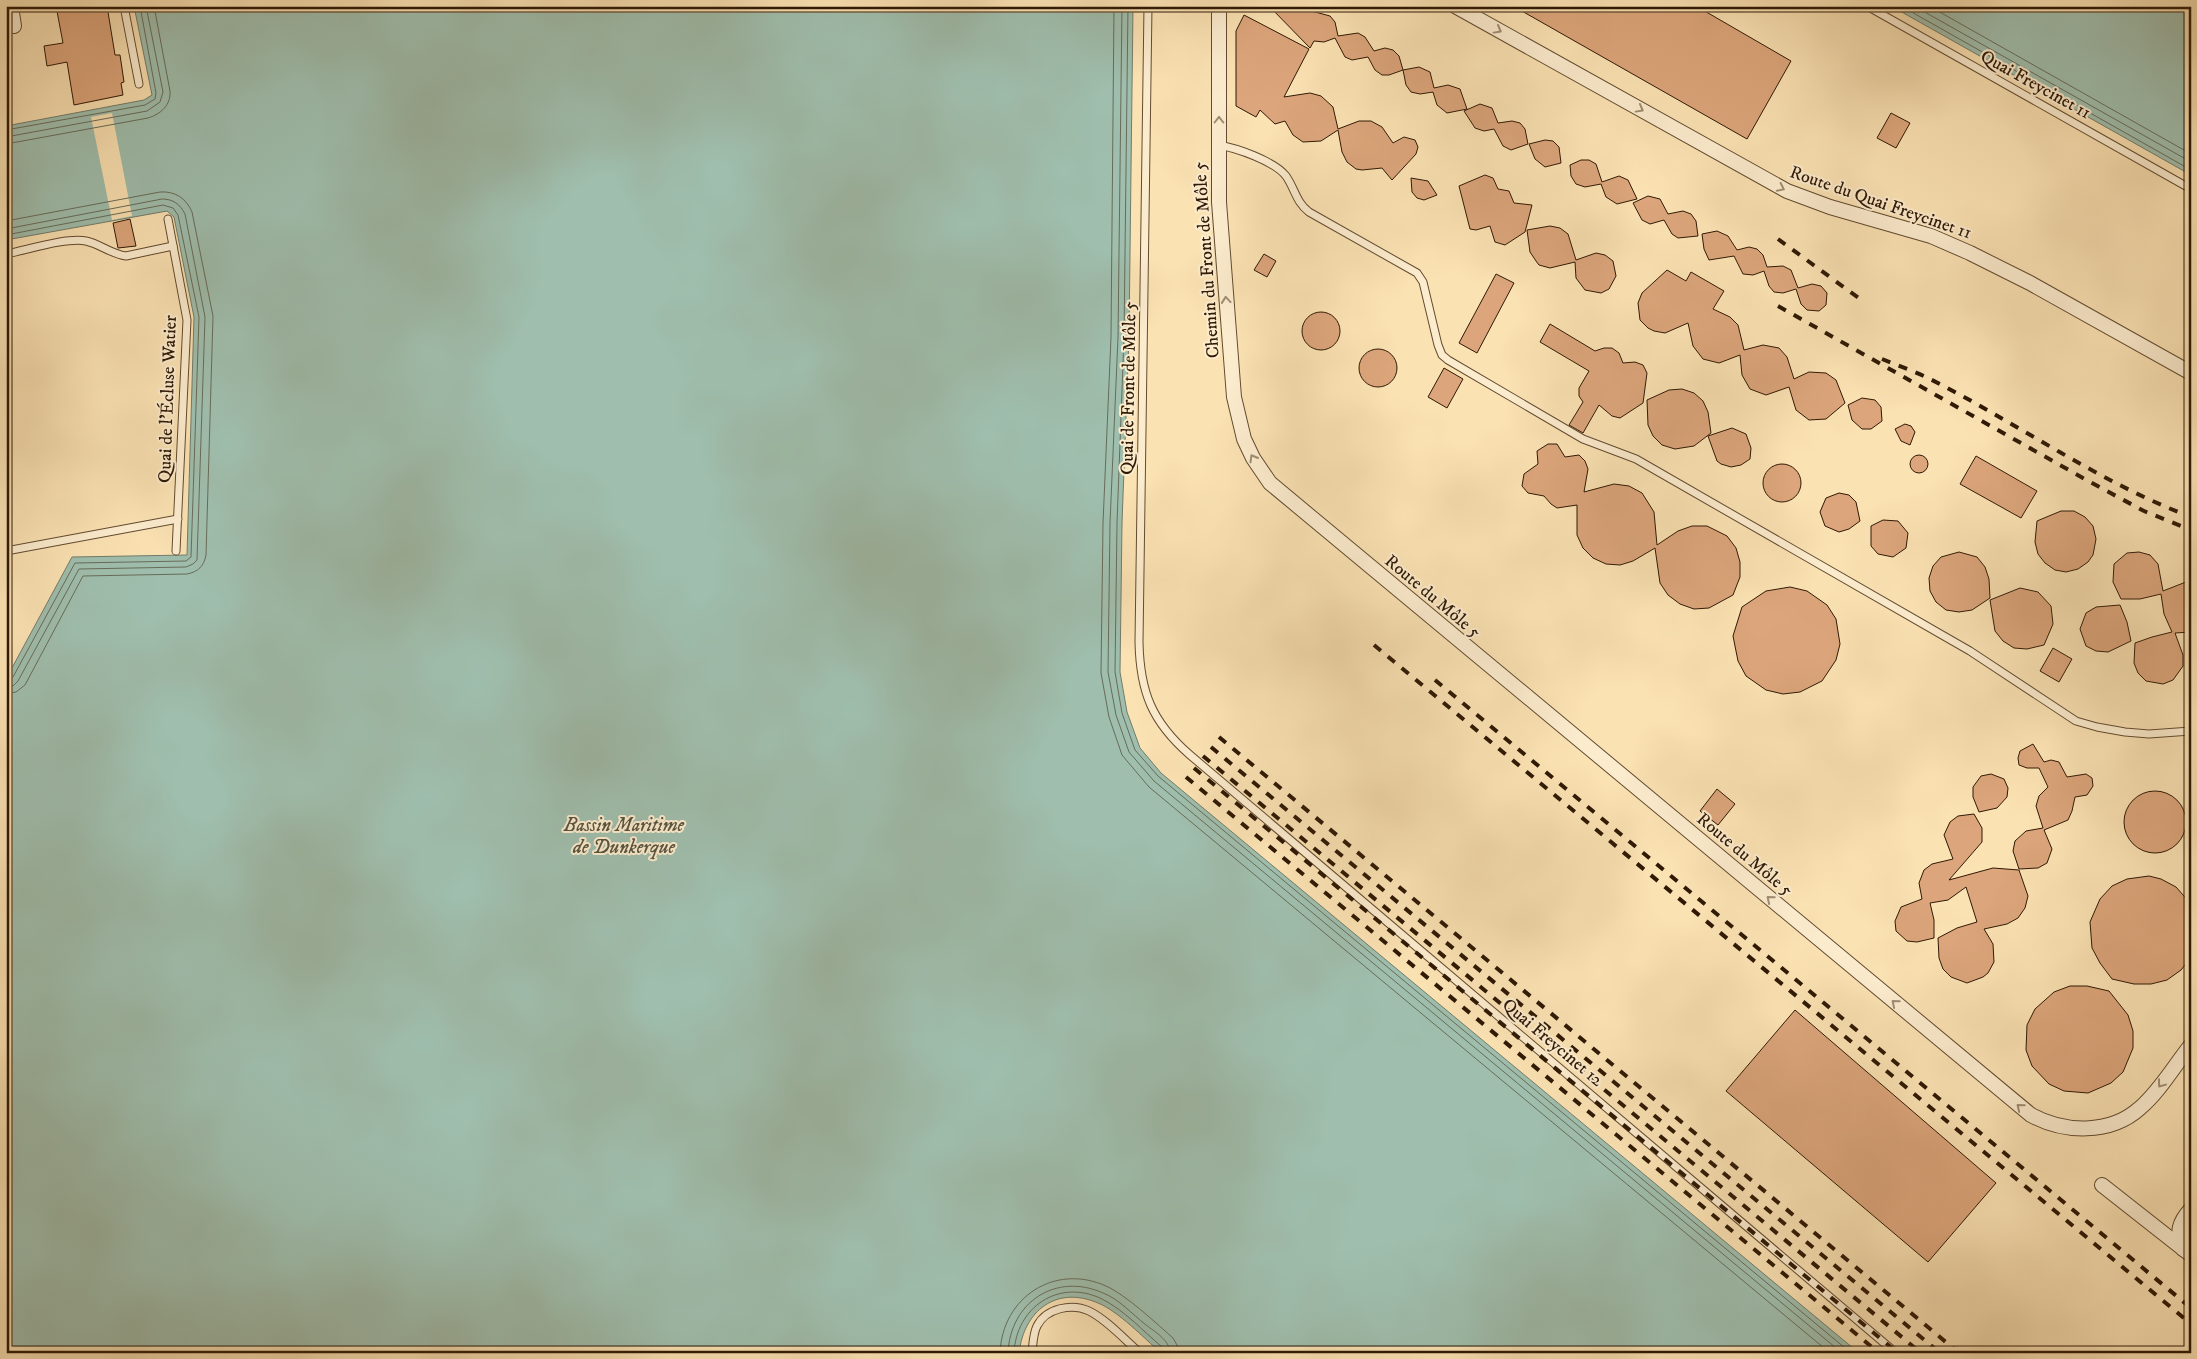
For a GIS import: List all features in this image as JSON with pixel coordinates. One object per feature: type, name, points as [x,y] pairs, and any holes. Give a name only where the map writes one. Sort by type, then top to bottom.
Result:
[{"type":"street","points":[[11,6],[14,26]]},
{"type":"street","name":"Chemin du Front de Môle 5","points":[[1219,6],[1219,202],[1236,408],[1240,429],[1253,458],[1270,483],[1284,496]]},
{"type":"street","name":"Route du Quai Freycinet 11","points":[[1455,6],[1780,188],[1830,207],[1931,236],[1984,259],[2191,373]]},
{"type":"street","name":"Route du Môle 5","points":[[1284,496],[2031,1115],[2050,1124],[2070,1128],[2102,1126],[2122,1120],[2146,1102],[2191,1045]]},
{"type":"street","points":[[2102,1185],[2187,1252]]},
{"type":"street","points":[[2187,1252],[2178,1235],[2178,1228],[2191,1209]]},
{"type":"lane","points":[[124,6],[139,84]]},
{"type":"lane","name":"Quai de Front de Môle 5","points":[[1148,6],[1140,669],[1148,702],[1154,715],[1165,730],[1190,755]]},
{"type":"lane","name":"Quai Freycinet 11","points":[[1867,6],[2191,189]]},
{"type":"lane","points":[[1218,145],[1239,150],[1278,168],[1286,176],[1299,203],[1309,212],[1416,274],[1423,282],[1440,350],[1448,360],[1583,439],[1636,459],[1970,651],[2076,721],[2096,727],[2136,733],[2160,734],[2191,731]]},
{"type":"lane","name":"Quai de l'Écluse Watier","points":[[168,219],[187,320],[176,551]]},
{"type":"lane","points":[[6,254],[78,241],[94,244],[118,255],[126,256],[173,246]]},
{"type":"lane","points":[[6,550],[178,520]]},
{"type":"lane","name":"Quai Freycinet 12","points":[[1190,755],[1896,1353]]},
{"type":"lane","points":[[1032,1353],[1035,1331],[1041,1320],[1052,1312],[1066,1308],[1081,1309],[1094,1314],[1140,1353]]},
{"type":"water","name":"Bassin Maritime de Dunkerque","points":[[134,6],[1133,6],[1129,337],[1122,523],[1120,672],[1127,712],[1140,748],[1161,773],[1859,1353],[1161,1353],[1131,1325],[1106,1307],[1083,1298],[1069,1297],[1045,1305],[1035,1314],[1022,1338],[1019,1353],[6,1353],[6,679],[72,557],[187,555],[194,317],[174,217],[167,211],[6,240],[6,126],[144,100],[152,95]]},
{"type":"water","points":[[1891,6],[2191,6],[2191,175]]},
{"type":"pier","points":[[112,113],[132,216],[112,220],[91,117]]},
{"type":"building","points":[[56,6],[107,6],[115,55],[120,55],[124,82],[121,83],[123,95],[74,105],[67,62],[47,66],[44,46],[63,43]]},
{"type":"building","points":[[1269,6],[1293,6],[1330,16],[1335,22],[1338,36],[1358,33],[1365,37],[1374,51],[1385,48],[1393,50],[1399,56],[1403,70],[1389,75],[1382,75],[1375,70],[1368,57],[1352,60],[1345,57],[1335,38],[1324,42],[1314,41],[1310,48]]},
{"type":"building","points":[[1513,6],[1696,6],[1791,61],[1747,139]]},
{"type":"building","points":[[1244,15],[1309,49],[1284,97],[1310,93],[1321,96],[1333,107],[1338,129],[1359,121],[1371,121],[1382,127],[1393,143],[1404,137],[1415,140],[1418,147],[1416,154],[1392,180],[1382,168],[1356,169],[1347,162],[1342,152],[1338,130],[1321,141],[1303,142],[1293,135],[1285,121],[1275,124],[1260,110],[1256,117],[1236,106],[1236,31]]},
{"type":"building","points":[[1419,67],[1430,72],[1434,88],[1448,85],[1460,89],[1467,109],[1447,113],[1437,105],[1433,92],[1420,94],[1411,92],[1406,85],[1403,70]]},
{"type":"building","points":[[1480,104],[1492,108],[1498,123],[1512,121],[1520,123],[1525,129],[1528,144],[1511,150],[1503,146],[1494,129],[1484,131],[1475,128],[1464,111]]},
{"type":"building","points":[[1891,113],[1910,123],[1896,148],[1877,138]]},
{"type":"building","points":[[1545,140],[1553,141],[1559,147],[1561,163],[1545,167],[1535,159],[1529,144]]},
{"type":"building","points":[[1581,160],[1589,160],[1596,164],[1602,182],[1619,176],[1628,180],[1637,199],[1617,204],[1606,197],[1601,184],[1585,187],[1576,184],[1571,176],[1570,165]]},
{"type":"building","points":[[1485,175],[1493,178],[1498,189],[1509,191],[1514,203],[1532,205],[1525,232],[1505,245],[1495,242],[1490,226],[1476,230],[1470,229],[1459,186]]},
{"type":"building","points":[[1411,178],[1428,181],[1437,195],[1424,200],[1417,198],[1412,192]]},
{"type":"building","points":[[1648,196],[1660,199],[1668,214],[1683,211],[1691,214],[1696,221],[1698,236],[1678,238],[1672,234],[1664,220],[1650,224],[1642,220],[1633,203]]},
{"type":"building","points":[[130,219],[136,246],[118,248],[113,223]]},
{"type":"building","points":[[1550,226],[1560,228],[1568,234],[1576,260],[1596,253],[1605,255],[1613,261],[1616,276],[1609,289],[1601,293],[1585,290],[1576,278],[1575,262],[1550,268],[1539,265],[1530,252],[1527,230]]},
{"type":"building","points":[[1717,231],[1728,236],[1737,250],[1749,247],[1757,249],[1763,255],[1767,267],[1783,266],[1791,270],[1798,288],[1812,284],[1821,286],[1827,293],[1826,305],[1819,311],[1807,310],[1801,304],[1796,289],[1783,293],[1774,292],[1769,286],[1764,271],[1753,275],[1743,274],[1734,256],[1709,260],[1704,249],[1702,234]]},
{"type":"building","points":[[1264,254],[1276,261],[1267,277],[1254,270]]},
{"type":"building","points":[[1667,270],[1686,281],[1691,272],[1724,291],[1713,309],[1730,317],[1738,325],[1744,350],[1763,345],[1779,348],[1787,357],[1794,379],[1809,372],[1826,373],[1836,380],[1845,403],[1826,419],[1809,420],[1796,410],[1789,387],[1766,395],[1750,389],[1742,375],[1740,355],[1719,363],[1703,359],[1693,346],[1688,323],[1665,333],[1648,328],[1640,320],[1638,303],[1642,293]]},
{"type":"building","points":[[1496,274],[1514,283],[1477,353],[1459,343]]},
{"type":"building","points":[[1321,312],[1335,317],[1340,331],[1335,345],[1321,350],[1307,345],[1302,331],[1307,317]]},
{"type":"building","points":[[1550,324],[1595,351],[1612,348],[1619,353],[1623,363],[1635,362],[1643,365],[1647,373],[1643,403],[1620,418],[1612,416],[1599,405],[1583,433],[1569,425],[1583,402],[1579,396],[1579,388],[1589,371],[1540,342]]},
{"type":"building","points":[[1378,349],[1392,354],[1397,368],[1392,382],[1378,387],[1364,382],[1359,368],[1364,354]]},
{"type":"building","points":[[1444,368],[1463,379],[1447,408],[1428,397]]},
{"type":"building","points":[[1682,389],[1694,393],[1703,401],[1708,412],[1711,433],[1694,446],[1675,449],[1662,445],[1653,436],[1648,425],[1647,400],[1669,390]]},
{"type":"building","points":[[1862,398],[1875,400],[1881,407],[1882,421],[1871,429],[1862,429],[1852,420],[1848,405]]},
{"type":"building","points":[[1905,424],[1911,426],[1915,432],[1910,445],[1901,441],[1895,429]]},
{"type":"building","points":[[1732,428],[1746,434],[1751,448],[1750,459],[1741,465],[1731,467],[1717,461],[1708,436]]},
{"type":"building","points":[[1548,444],[1557,444],[1565,457],[1579,455],[1585,461],[1588,469],[1584,492],[1614,484],[1629,486],[1642,493],[1654,512],[1657,545],[1678,531],[1692,526],[1707,526],[1727,536],[1736,548],[1740,562],[1740,577],[1733,595],[1709,608],[1694,609],[1680,604],[1668,595],[1660,583],[1655,548],[1633,561],[1620,565],[1606,564],[1593,558],[1583,548],[1577,535],[1577,505],[1557,508],[1544,496],[1528,493],[1522,486],[1524,474],[1538,464],[1537,451]]},
{"type":"building","points":[[1919,455],[1925,458],[1928,464],[1925,470],[1919,473],[1913,470],[1910,464],[1913,458]]},
{"type":"building","points":[[1976,456],[2037,491],[2021,518],[1960,484]]},
{"type":"building","points":[[1782,464],[1796,469],[1801,483],[1796,497],[1782,502],[1768,497],[1763,483],[1768,469]]},
{"type":"building","points":[[1839,493],[1849,495],[1856,502],[1860,521],[1849,529],[1839,532],[1825,526],[1820,512],[1826,498]]},
{"type":"building","points":[[2061,511],[2074,511],[2085,517],[2093,526],[2096,539],[2093,555],[2088,562],[2078,569],[2066,572],[2055,570],[2045,563],[2038,554],[2035,542],[2037,521]]},
{"type":"building","points":[[1883,520],[1898,521],[1908,533],[1906,548],[1893,557],[1878,554],[1871,546],[1871,526]]},
{"type":"building","points":[[1959,552],[1977,557],[1985,567],[1989,579],[1990,598],[1972,610],[1959,612],[1946,610],[1936,602],[1930,591],[1929,578],[1933,566],[1941,557]]},
{"type":"building","points":[[2139,552],[2150,555],[2158,564],[2163,591],[2191,580],[2191,632],[2175,633],[2183,655],[2183,666],[2173,680],[2163,684],[2146,681],[2138,673],[2134,663],[2135,643],[2172,632],[2164,614],[2161,594],[2140,599],[2121,599],[2113,582],[2114,564],[2127,553]]},
{"type":"building","points":[[1790,587],[1807,591],[1827,605],[1836,619],[1840,644],[1836,660],[1822,681],[1800,692],[1783,694],[1766,690],[1746,676],[1738,661],[1733,636],[1742,607],[1766,591]]},
{"type":"building","points":[[2020,588],[2038,592],[2051,606],[2053,624],[2044,645],[2027,649],[2014,648],[2003,641],[1995,631],[1990,600]]},
{"type":"building","points":[[2120,605],[2127,622],[2131,641],[2108,652],[2096,651],[2086,646],[2080,629],[2086,613],[2096,607]]},
{"type":"building","points":[[2053,648],[2072,659],[2059,682],[2040,671]]},
{"type":"building","points":[[2033,744],[2044,762],[2051,760],[2059,762],[2067,777],[2086,774],[2092,778],[2093,786],[2087,795],[2075,797],[2068,820],[2044,830],[2052,849],[2047,863],[2038,868],[2019,869],[2013,851],[2015,841],[2026,831],[2043,828],[2036,806],[2039,796],[2048,787],[2039,768],[2027,768],[2019,765],[2020,751]]},
{"type":"building","points":[[1991,774],[2004,779],[2008,788],[2007,797],[1997,808],[1979,812],[1973,797],[1973,787],[1981,776]]},
{"type":"building","points":[[1717,789],[1735,804],[1718,825],[1700,811]]},
{"type":"building","points":[[2155,791],[2167,793],[2177,800],[2184,810],[2186,822],[2184,834],[2177,844],[2167,851],[2155,853],[2143,851],[2133,844],[2126,834],[2124,822],[2126,810],[2133,800],[2143,793]]},
{"type":"building","points":[[1974,814],[1982,828],[1982,842],[1949,880],[1993,868],[2019,870],[2028,896],[2025,908],[2018,918],[2007,924],[1984,929],[1993,944],[1994,962],[1988,973],[1983,977],[1967,983],[1951,977],[1943,969],[1939,958],[1938,938],[1957,928],[1977,922],[1966,887],[1948,900],[1930,903],[1934,920],[1934,938],[1917,942],[1907,941],[1896,931],[1895,921],[1901,907],[1922,899],[1919,883],[1924,870],[1932,864],[1953,859],[1944,835],[1950,822],[1958,816]]},
{"type":"building","points":[[2149,876],[2161,879],[2176,887],[2191,904],[2191,957],[2181,970],[2167,980],[2151,984],[2134,984],[2112,979],[2092,948],[2090,922],[2100,899],[2112,886],[2127,879]]},
{"type":"building","points":[[2070,986],[2087,986],[2109,991],[2128,1015],[2133,1031],[2133,1048],[2123,1072],[2111,1083],[2088,1093],[2064,1091],[2049,1084],[2032,1066],[2026,1050],[2027,1025],[2035,1009],[2054,992]]},
{"type":"building","points":[[1795,1010],[1996,1183],[1928,1262],[1726,1091]]},
{"type":"railway","points":[[1778,239],[1860,299]]},
{"type":"railway","points":[[1778,306],[2090,482],[2144,511],[2191,530]]},
{"type":"railway","points":[[1882,359],[1928,378],[1961,395],[2123,487],[2191,517]]},
{"type":"railway","points":[[1374,645],[2191,1324]]},
{"type":"railway","points":[[1435,680],[2191,1308]]},
{"type":"railway","points":[[1219,737],[1959,1353]]},
{"type":"railway","points":[[1211,747],[1940,1353]]},
{"type":"railway","points":[[1203,756],[1921,1353]]},
{"type":"railway","points":[[1194,768],[1898,1353]]},
{"type":"railway","points":[[1186,777],[1879,1353]]}]
